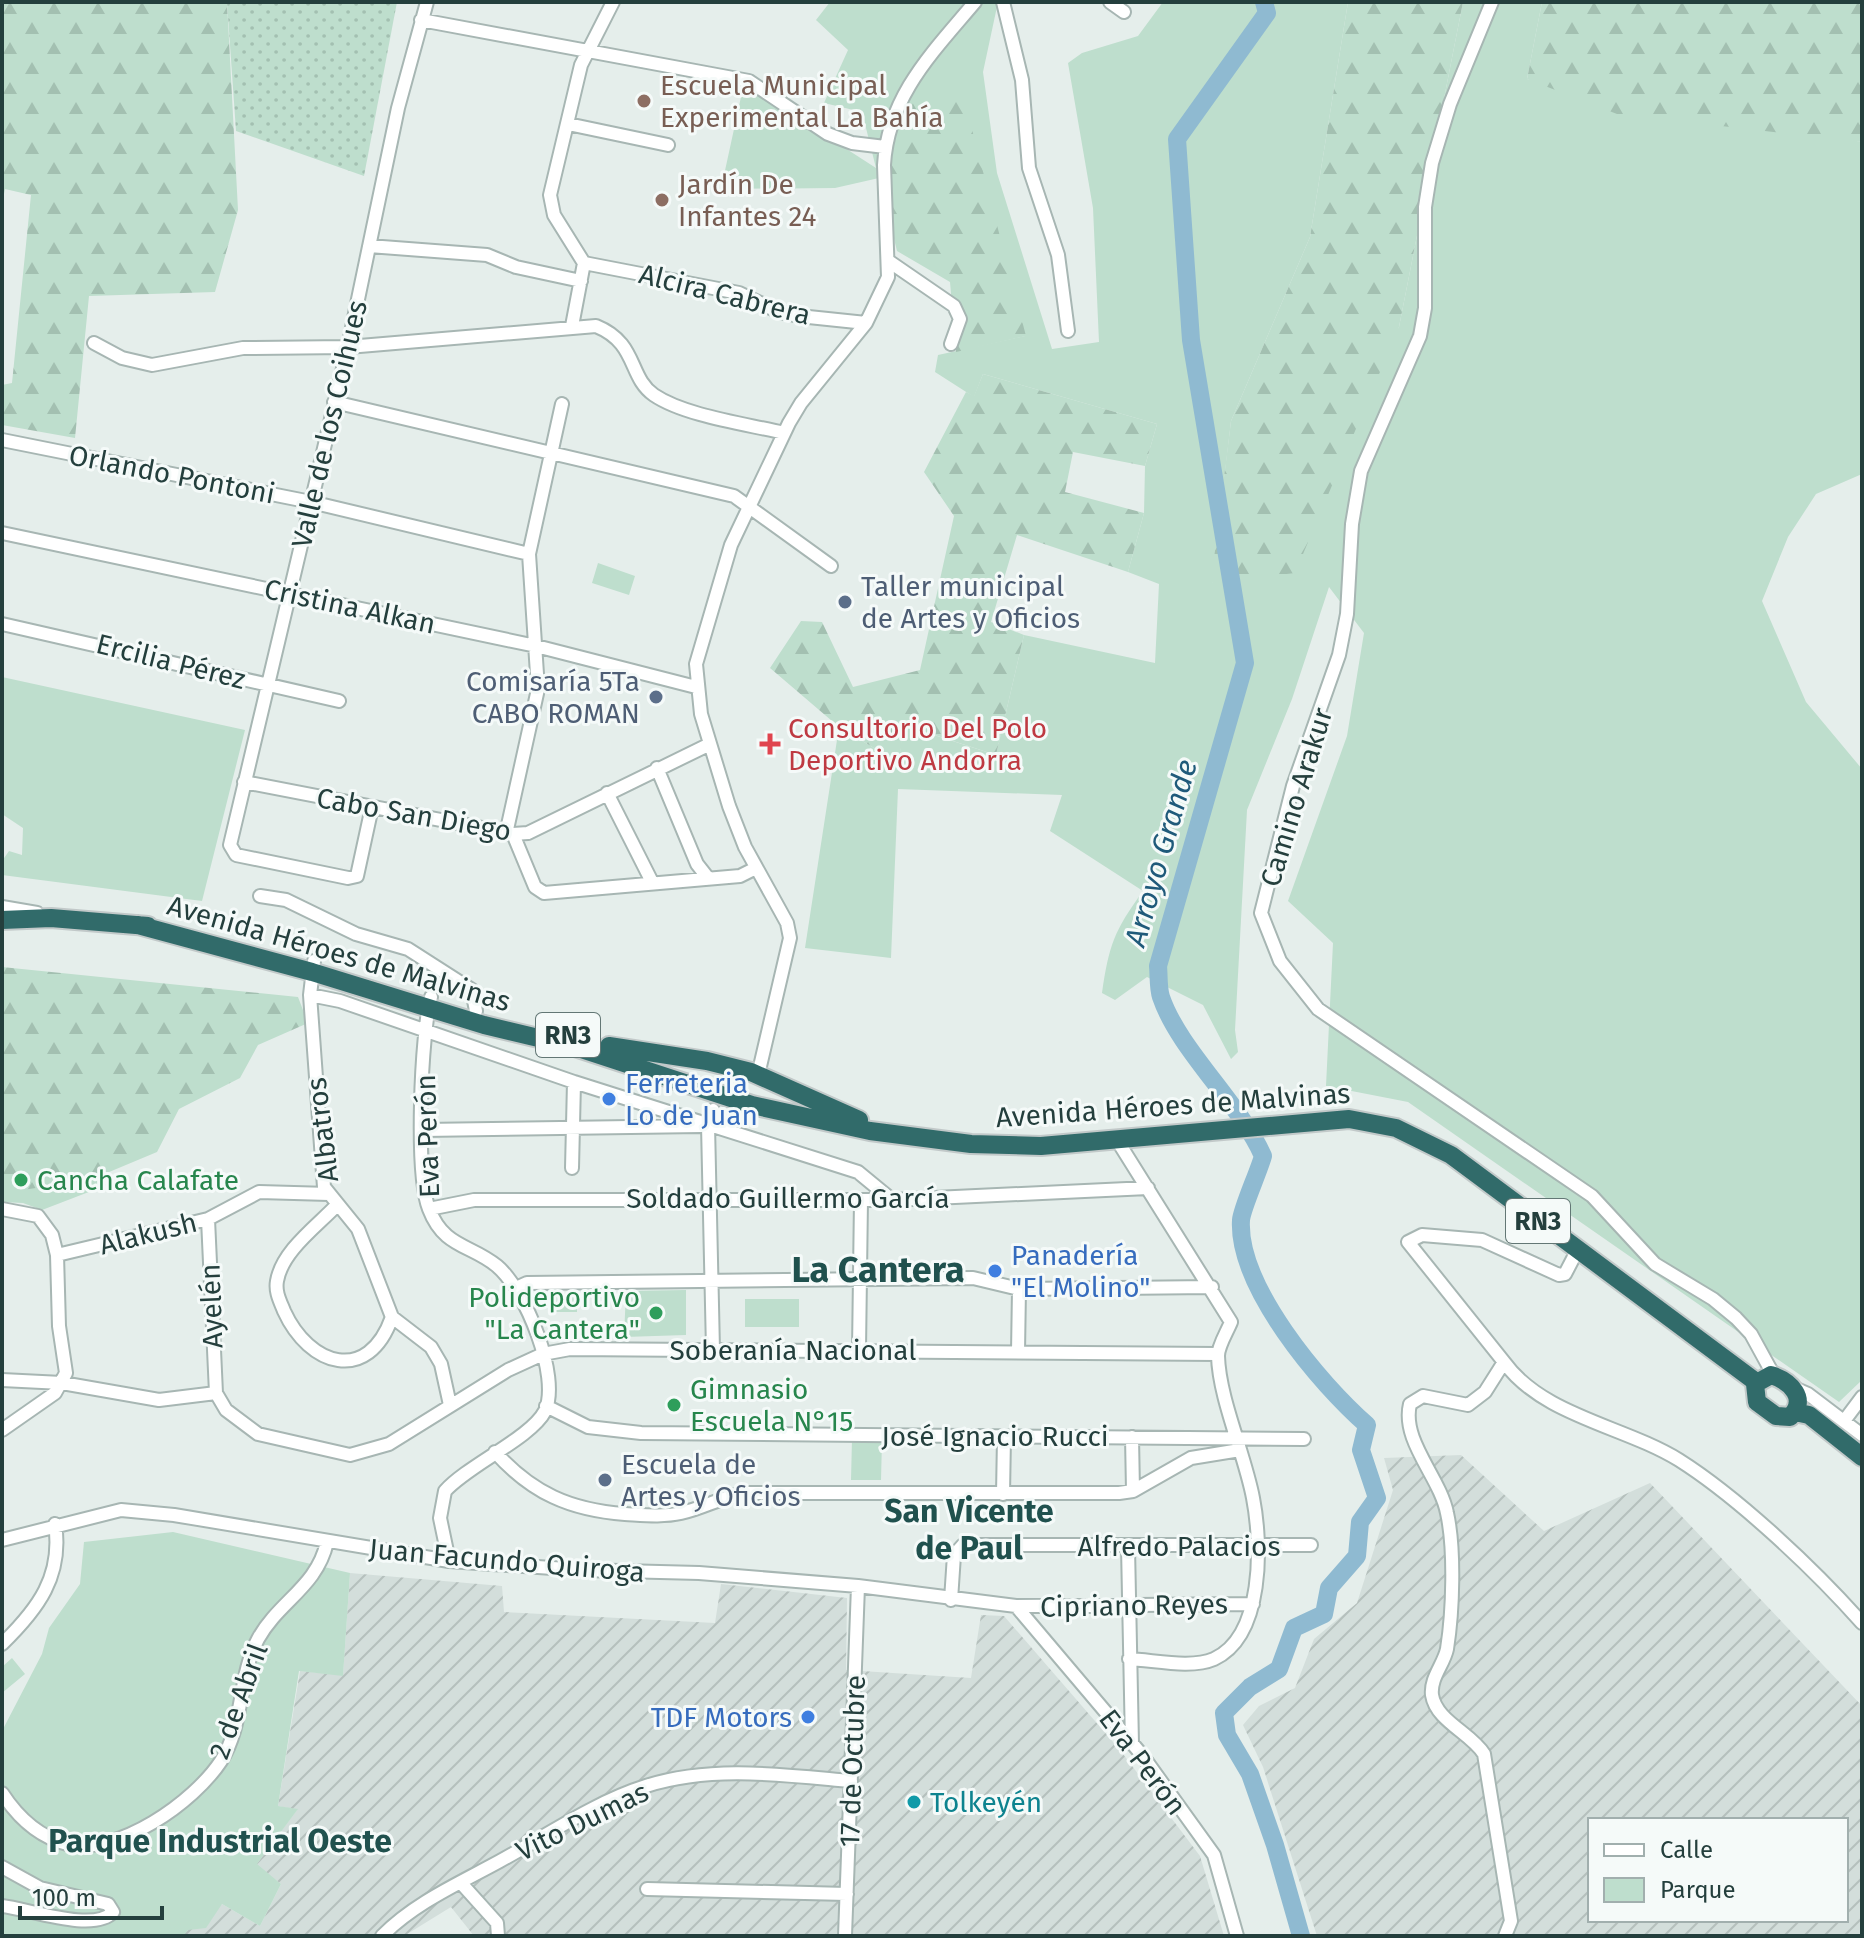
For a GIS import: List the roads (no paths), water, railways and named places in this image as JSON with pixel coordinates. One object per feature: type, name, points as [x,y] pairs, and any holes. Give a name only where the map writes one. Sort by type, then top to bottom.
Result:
[{"type":"highway","name":"Avenida Héroes de Malvinas","points":[[2,920],[72,919],[138,925],[313,966],[752,1105],[895,1133],[1005,1147],[1117,1140],[1297,1121],[1366,1120],[1411,1133],[1451,1155],[1756,1382],[1754,1395],[1763,1407],[1784,1418],[1795,1412],[1809,1415],[1862,1457]]},
{"type":"highway","name":"Avenida Héroes de Malvinas","points":[[430,1002],[626,1050],[731,1067],[760,1076],[895,1133]]},
{"type":"highway","points":[[701,1089],[697,1073],[707,1061]]},
{"type":"highway","points":[[752,1105],[764,1091],[760,1076]]},
{"type":"highway","points":[[1756,1382],[1763,1377],[1774,1376],[1792,1387],[1798,1397],[1795,1412]]},
{"type":"street","name":"Valle de los Coihues","points":[[372,807],[357,876],[348,878],[236,855],[230,845],[427,2]]},
{"type":"street","points":[[572,326],[584,263],[551,208],[550,195],[581,65],[613,2]]},
{"type":"street","points":[[760,1076],[761,1054],[790,938],[787,923],[756,868],[729,806],[708,745],[696,687],[696,664],[711,604],[731,545],[784,433],[801,403],[866,323],[879,300],[890,262],[885,147],[892,117],[905,89],[975,2]]},
{"type":"street","points":[[1003,2],[1022,80],[1029,168],[1058,255],[1068,331]]},
{"type":"street","points":[[1110,2],[1124,12]]},
{"type":"street","name":"Camino Arakur","points":[[1492,2],[1450,104],[1432,163],[1425,207],[1425,308],[1420,336],[1361,471],[1352,524],[1347,614],[1339,655],[1293,786],[1261,913],[1280,961],[1318,1009],[1349,1034],[1436,1087],[1505,1140],[1592,1196],[1655,1264],[1713,1299],[1736,1318],[1751,1334],[1774,1376]]},
{"type":"street","points":[[421,20],[749,81],[828,134],[852,143],[885,147]]},
{"type":"street","points":[[568,124],[668,145]]},
{"type":"street","points":[[369,246],[487,255],[516,267],[581,281]]},
{"type":"street","points":[[890,262],[954,306],[960,319],[951,344]]},
{"type":"street","name":"Alcira Cabrera","points":[[584,263],[739,293],[799,316],[866,323]]},
{"type":"street","points":[[94,343],[122,358],[152,365],[243,348],[348,347],[596,326],[611,332],[621,341],[652,393],[676,405],[784,433]]},
{"type":"street","points":[[334,402],[549,455],[734,496],[831,566]]},
{"type":"street","points":[[562,404],[529,554],[536,646],[536,702],[510,834],[538,891],[740,876],[756,868]]},
{"type":"street","name":"Orlando Pontoni","points":[[2,440],[311,502],[529,554]]},
{"type":"street","name":"Cristina Alkan","points":[[2,533],[536,646],[696,687]]},
{"type":"street","name":"Ercilia Pérez","points":[[2,624],[339,701]]},
{"type":"street","name":"Cabo San Diego","points":[[244,782],[510,834],[528,833],[708,745]]},
{"type":"street","points":[[657,768],[697,864],[708,878]]},
{"type":"street","points":[[607,793],[652,882]]},
{"type":"street","points":[[260,896],[286,900],[356,934],[408,949],[472,990],[476,1011]]},
{"type":"street","points":[[2,907],[72,919]]},
{"type":"street","name":"Albatros","points":[[313,966],[310,995],[322,1175],[333,1200],[358,1229],[392,1317]]},
{"type":"street","points":[[310,995],[340,1001],[574,1082],[858,1172],[892,1200]]},
{"type":"street","name":"Eva Perón","points":[[430,1002],[424,1031],[423,1130],[423,1187],[429,1209],[451,1241],[498,1267],[516,1288],[543,1354],[548,1375],[546,1406]]},
{"type":"street","points":[[731,1067],[761,1054]]},
{"type":"street","points":[[572,1168],[574,1082]]},
{"type":"street","points":[[701,1089],[713,1110]]},
{"type":"street","points":[[713,1350],[708,1125],[713,1110],[730,1098]]},
{"type":"street","points":[[423,1130],[708,1125]]},
{"type":"street","points":[[1117,1140],[1212,1287],[1231,1322],[1217,1354],[1253,1494],[1257,1545],[1253,1604],[1237,1642],[1211,1660],[1129,1659]]},
{"type":"street","name":"Soldado Guillermo García","points":[[429,1209],[474,1200],[892,1200],[1148,1188]]},
{"type":"street","name":"Alakush","points":[[57,1255],[208,1219],[259,1192],[333,1200]]},
{"type":"street","points":[[333,1200],[280,1271],[278,1298],[293,1330],[305,1345],[326,1357],[350,1362],[371,1352],[392,1317],[431,1347],[441,1364],[450,1405]]},
{"type":"street","points":[[859,1350],[861,1200]]},
{"type":"street","points":[[2,1209],[38,1216],[52,1235],[57,1255],[59,1326],[66,1373],[55,1393],[2,1430]]},
{"type":"street","name":"Ayelén","points":[[208,1219],[216,1393]]},
{"type":"street","points":[[1577,1251],[1565,1274],[1559,1275],[1482,1240],[1422,1235],[1410,1239],[1409,1246],[1523,1384],[1546,1398],[1658,1449],[1695,1471],[1817,1575],[1862,1623]]},
{"type":"street","points":[[516,1288],[527,1283],[973,1278],[1019,1289],[1212,1287]]},
{"type":"street","points":[[1018,1352],[1019,1289]]},
{"type":"street","name":"Soberanía Nacional","points":[[216,1393],[226,1410],[258,1434],[350,1455],[389,1444],[508,1370],[543,1354],[570,1349],[1217,1354]]},
{"type":"street","points":[[1504,1362],[1485,1392],[1468,1405],[1423,1396],[1410,1404],[1408,1412],[1415,1442],[1443,1496],[1450,1529],[1449,1635],[1432,1696],[1437,1709],[1477,1743],[1484,1754],[1511,1921],[1505,1936]]},
{"type":"street","points":[[2,1380],[62,1383],[159,1400],[216,1393]]},
{"type":"street","points":[[1792,1387],[1808,1394],[1862,1435]]},
{"type":"street","points":[[1844,1421],[1862,1397]]},
{"type":"street","points":[[449,1561],[440,1518],[445,1491],[536,1423],[546,1406]]},
{"type":"street","name":"José Ignacio Rucci","points":[[546,1406],[588,1427],[715,1435],[1132,1437],[1238,1444],[1304,1439]]},
{"type":"street","points":[[1003,1494],[1004,1437]]},
{"type":"street","points":[[1132,1437],[1133,1491]]},
{"type":"street","points":[[495,1452],[516,1474],[540,1492],[566,1504],[596,1512],[677,1514],[731,1495],[746,1493],[1133,1491],[1191,1458],[1238,1444]]},
{"type":"street","name":"Juan Facundo Quiroga","points":[[2,1540],[98,1513],[146,1511],[449,1561],[582,1570],[699,1573],[858,1586],[1016,1606]]},
{"type":"street","points":[[2,1644],[37,1607],[51,1582],[58,1542],[55,1524]]},
{"type":"street","name":"2 de Abril","points":[[2,1793],[35,1829],[79,1846],[119,1837],[176,1808],[220,1763],[257,1641],[280,1609],[316,1575],[327,1542]]},
{"type":"street","name":"Alfredo Palacios","points":[[951,1600],[954,1555],[963,1545],[1311,1545]]},
{"type":"street","points":[[1128,1547],[1132,1744]]},
{"type":"street","name":"17 de Octubre","points":[[845,1936],[858,1586]]},
{"type":"street","name":"Cipriano Reyes","points":[[1016,1606],[1253,1604]]},
{"type":"street","name":"Eva Perón","points":[[1016,1606],[1132,1744],[1214,1855],[1237,1936]]},
{"type":"street","name":"Vito Dumas","points":[[382,1936],[461,1883],[609,1802],[646,1786],[706,1774],[751,1773],[851,1781]]},
{"type":"street","points":[[2,1867],[40,1888],[108,1904],[113,1912],[107,1918],[88,1921],[2,1906]]},
{"type":"street","points":[[461,1883],[497,1923],[498,1936]]},
{"type":"street","points":[[647,1889],[847,1894]]},
{"type":"waterway","name":"Arroyo Grande","points":[[1264,2],[1267,13],[1177,139],[1191,340],[1245,663],[1158,966],[1160,993],[1181,1037],[1239,1116],[1263,1156],[1241,1220],[1243,1246],[1252,1274],[1267,1303],[1305,1360],[1367,1425],[1361,1450],[1377,1498],[1360,1522],[1357,1556],[1329,1588],[1324,1614],[1294,1628],[1279,1669],[1250,1687],[1224,1713],[1227,1735],[1250,1774],[1275,1845],[1301,1936]]},
{"type":"place","name":"Escuela Municipal Experimental La Bahía","points":[[644,101]]},
{"type":"place","name":"Jardín De Infantes 24","points":[[662,200]]},
{"type":"place","name":"Taller municipal de Artes y Oficios","points":[[845,602]]},
{"type":"place","name":"Comisaría 5Ta CABO ROMAN","points":[[656,697]]},
{"type":"place","name":"Consultorio Del Polo Deportivo Andorra","points":[[770,744]]},
{"type":"place","name":"Ferreteria Lo de Juan","points":[[609,1099]]},
{"type":"place","name":"Cancha Calafate","points":[[21,1180]]},
{"type":"place","name":"Panadería \"El Molino\"","points":[[995,1271]]},
{"type":"place","name":"Polideportivo \"La Cantera\"","points":[[656,1313]]},
{"type":"place","name":"Gimnasio Escuela N°15","points":[[674,1405]]},
{"type":"place","name":"Escuela de Artes y Oficios","points":[[605,1480]]},
{"type":"place","name":"TDF Motors","points":[[808,1717]]},
{"type":"place","name":"Tolkeyén","points":[[914,1802]]},
{"type":"district","name":"La Cantera","points":[[878,1269]]},
{"type":"district","name":"San Vicente de Paul","points":[[969,1530]]},
{"type":"district","name":"Parque Industrial Oeste","points":[[220,1841]]}]
